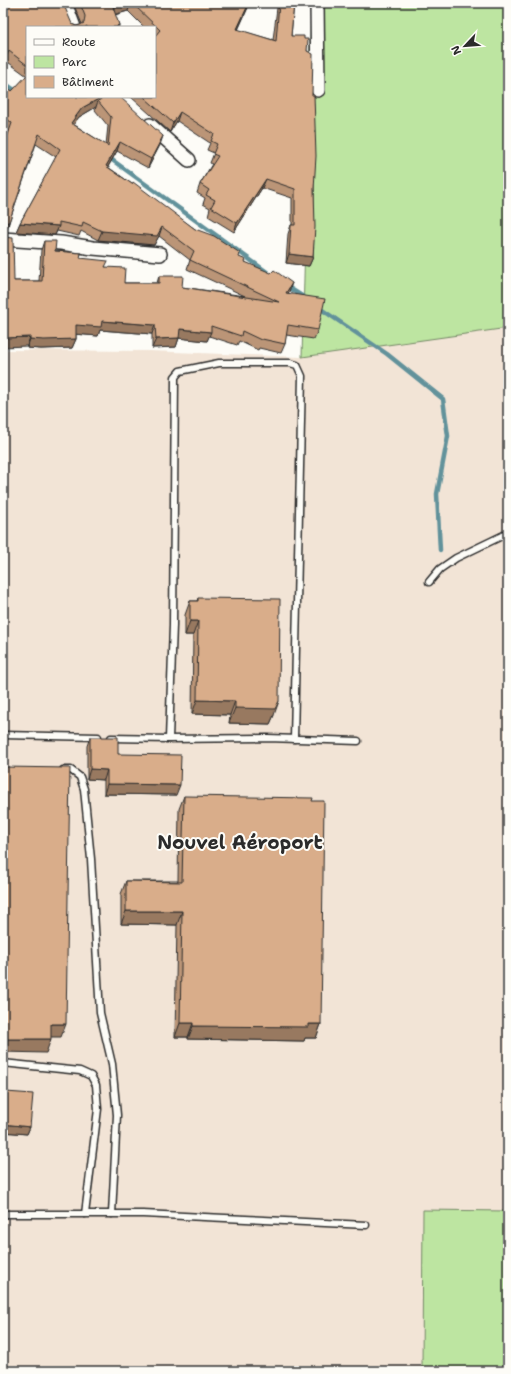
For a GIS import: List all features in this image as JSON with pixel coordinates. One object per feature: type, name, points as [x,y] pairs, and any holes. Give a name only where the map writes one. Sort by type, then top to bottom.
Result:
[{"type":"street","points":[[65,3],[74,26]]},
{"type":"street","points":[[317,3],[318,90]]},
{"type":"street","points":[[141,118],[189,160]]},
{"type":"street","points":[[3,239],[61,243],[93,248],[160,254]]},
{"type":"lane","points":[[169,739],[173,625],[174,376],[180,371],[219,363],[290,363],[297,366],[302,376],[294,739]]},
{"type":"lane","points":[[429,582],[440,569],[456,558],[508,533]]},
{"type":"lane","points":[[3,735],[358,741]]},
{"type":"lane","points":[[56,769],[71,770],[80,777],[84,789],[92,859],[100,1013],[112,1064],[118,1115],[112,1214]]},
{"type":"lane","points":[[3,1063],[80,1071],[92,1076],[96,1085],[98,1109],[85,1214]]},
{"type":"lane","points":[[3,1214],[112,1214],[366,1225]]},
{"type":"shaded area","points":[[508,3],[508,1371],[3,1371],[3,350],[149,351],[302,357]]},
{"type":"green space","points":[[311,3],[508,3],[508,328],[302,357]]},
{"type":"green space","points":[[423,1210],[508,1211],[508,1370],[422,1370]]},
{"type":"building","points":[[3,3],[63,3],[72,24],[76,26],[26,26],[26,64],[9,51],[3,58]]},
{"type":"building","points":[[80,3],[128,3],[113,7],[119,25],[76,26],[84,23],[85,16]]},
{"type":"building","points":[[132,3],[249,3],[237,29],[276,41],[279,3],[294,3],[291,36],[304,36],[304,39],[308,39],[307,51],[313,54],[312,95],[314,95],[316,156],[313,257],[289,254],[291,225],[295,225],[295,189],[266,179],[237,223],[211,207],[215,200],[206,195],[209,190],[200,184],[218,156],[213,154],[217,144],[211,141],[214,134],[180,112],[173,123],[145,98],[156,98],[156,35],[160,30]]},
{"type":"building","points":[[26,76],[26,98],[100,98],[82,108],[71,123],[108,146],[111,117],[98,101],[102,98],[121,98],[163,136],[151,159],[120,142],[106,166],[132,184],[133,182],[195,229],[214,236],[240,253],[239,257],[246,260],[245,262],[271,273],[274,270],[292,283],[286,293],[325,299],[318,330],[288,325],[285,344],[261,340],[242,331],[241,336],[211,326],[211,332],[180,329],[179,338],[156,339],[155,325],[102,321],[101,327],[76,325],[76,339],[44,340],[30,339],[30,337],[3,338],[3,237],[13,238],[14,281],[42,281],[44,241],[56,241],[55,251],[81,253],[80,258],[108,261],[105,267],[125,268],[124,283],[159,283],[159,276],[183,276],[182,287],[279,302],[190,260],[194,251],[162,227],[157,236],[102,231],[83,222],[82,227],[59,222],[59,226],[20,223],[60,149],[39,134],[9,222],[3,223],[3,149],[12,123],[3,114],[3,84],[12,91]]},
{"type":"building","points":[[198,598],[280,599],[279,701],[275,709],[235,708],[235,701],[197,700],[198,621],[190,621],[190,601],[198,601]]},
{"type":"building","points":[[90,737],[118,737],[118,754],[181,755],[180,785],[107,784],[107,770],[90,769]]},
{"type":"building","points":[[3,767],[70,768],[66,1024],[51,1024],[51,1039],[3,1039]]},
{"type":"building","points":[[184,796],[313,798],[312,801],[324,801],[321,1024],[309,1024],[309,1027],[193,1026],[193,1023],[180,1023],[182,911],[126,911],[126,881],[182,882]]},
{"type":"building","points":[[6,1092],[33,1094],[30,1127],[3,1124]]},
{"type":"waterway","points":[[3,82],[19,93]]},
{"type":"waterway","points":[[108,157],[267,272]]},
{"type":"waterway","points":[[286,286],[305,298]]},
{"type":"waterway","points":[[318,307],[387,354],[443,399],[448,436],[437,494],[440,550]]},
{"type":"district","name":"Nouvel Aéroport","points":[[240,842]]}]
